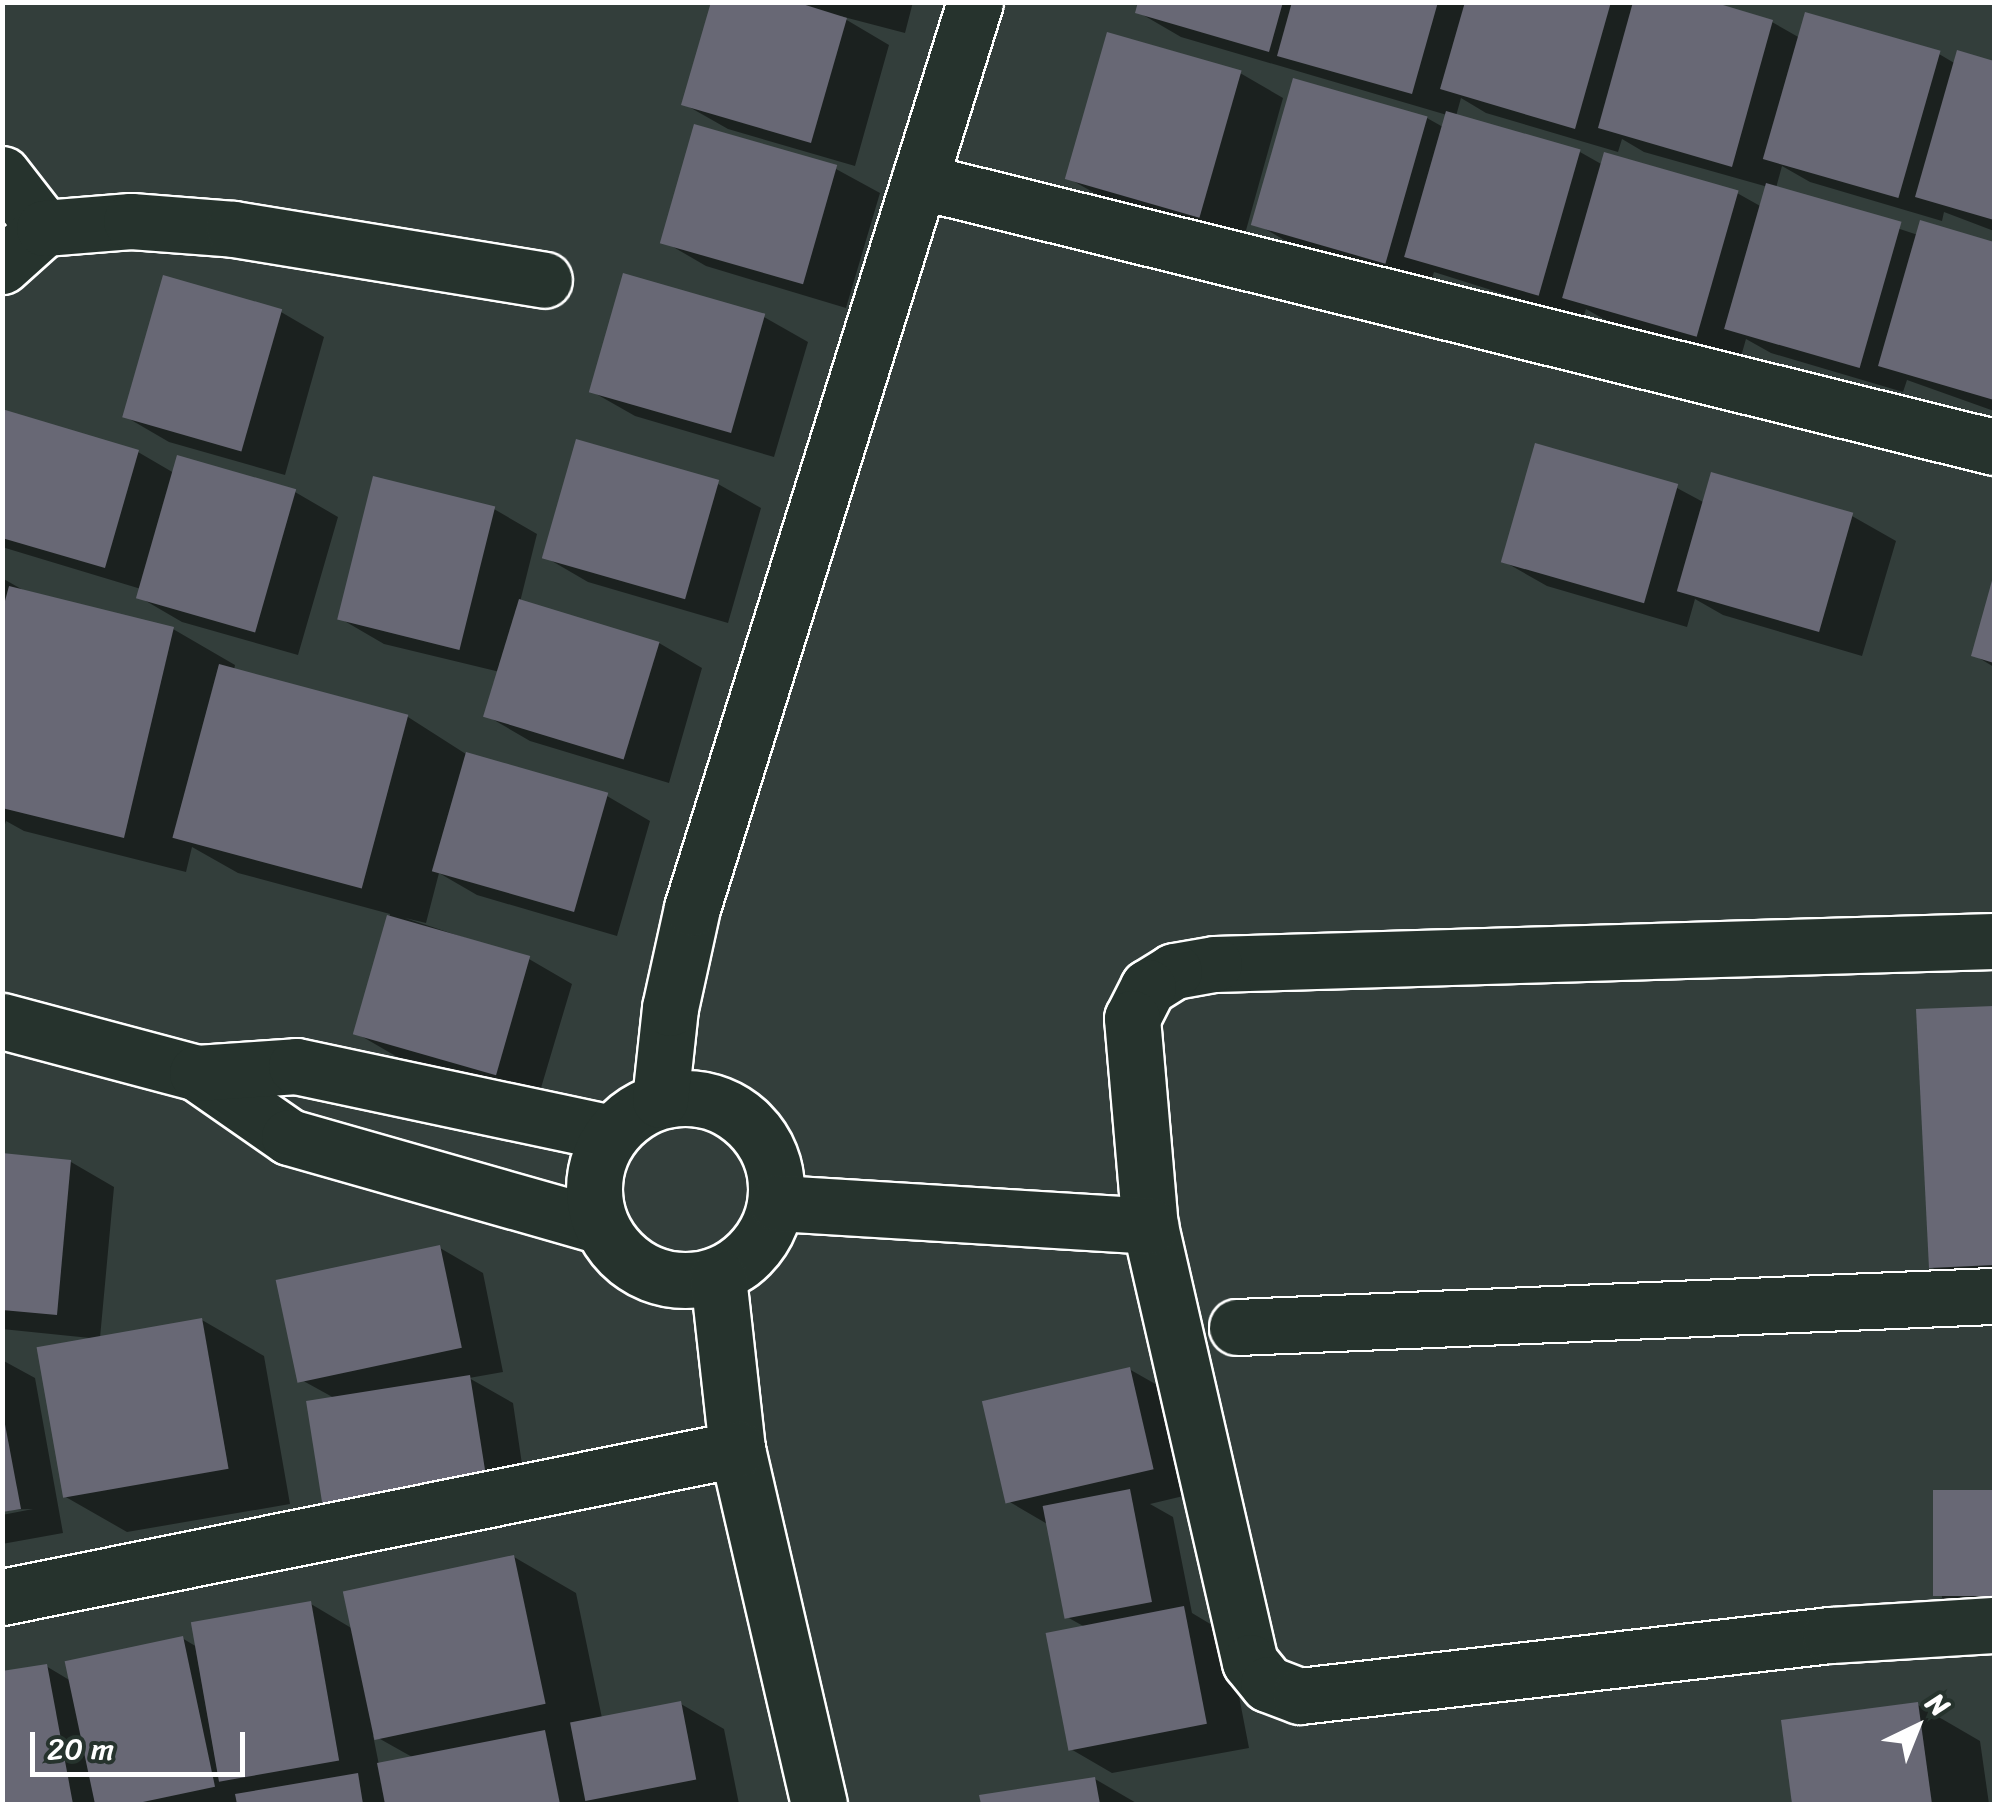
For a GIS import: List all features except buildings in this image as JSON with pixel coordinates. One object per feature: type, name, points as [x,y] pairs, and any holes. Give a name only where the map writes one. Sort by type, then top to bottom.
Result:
[{"type":"street","points":[[660,1100],[670,1008],[692,908],[974,2]]},
{"type":"street","points":[[2,174],[44,228]]},
{"type":"street","points":[[919,181],[1994,447]]},
{"type":"street","points":[[2,266],[44,228],[131,221],[234,229],[544,280]]},
{"type":"street","points":[[1994,941],[1214,964],[1174,971],[1148,987],[1132,1018],[1150,1226],[1250,1662],[1268,1684],[1300,1696],[1830,1635],[1994,1624]]},
{"type":"street","points":[[2,1021],[196,1074],[289,1136],[601,1226]]},
{"type":"street","points":[[196,1074],[296,1066],[611,1134]]},
{"type":"street","points":[[660,1100],[706,1100],[746,1120],[772,1158],[776,1203],[766,1234],[746,1260],[718,1276],[672,1281],[629,1262],[601,1226],[593,1178],[611,1134],[660,1100]]},
{"type":"street","points":[[776,1203],[1150,1226]]},
{"type":"street","points":[[718,1276],[737,1449],[819,1804]]},
{"type":"street","points":[[1237,1327],[1994,1296]]},
{"type":"street","points":[[2,1597],[737,1449]]}]
